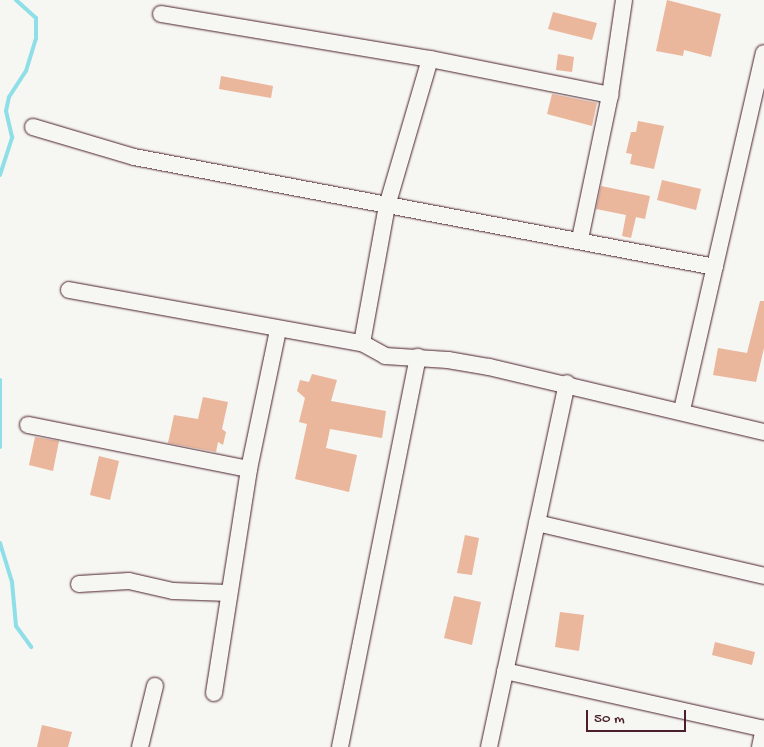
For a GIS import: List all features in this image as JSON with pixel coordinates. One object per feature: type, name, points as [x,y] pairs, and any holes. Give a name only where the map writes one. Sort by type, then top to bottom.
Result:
[{"type":"street","points":[[580,239],[610,95],[624,0]]},
{"type":"street","points":[[161,14],[430,59],[610,95]]},
{"type":"street","points":[[682,410],[764,53]]},
{"type":"street","points":[[362,343],[388,206],[430,59]]},
{"type":"street","points":[[33,127],[134,156],[388,206],[580,239],[715,266]]},
{"type":"street","points":[[69,290],[278,330],[362,343],[386,356],[448,360],[567,383],[682,410],[764,432]]},
{"type":"street","points":[[214,693],[249,469],[278,330]]},
{"type":"street","points":[[340,747],[418,358]]},
{"type":"street","points":[[489,747],[567,383]]},
{"type":"street","points":[[28,424],[249,469]]},
{"type":"street","points":[[537,523],[764,576]]},
{"type":"street","points":[[79,584],[129,581],[173,591],[230,593]]},
{"type":"street","points":[[505,671],[764,729],[760,747]]},
{"type":"street","points":[[140,747],[155,686]]},
{"type":"building","points":[[667,0],[721,14],[711,57],[684,50],[683,56],[656,51]]},
{"type":"building","points":[[553,12],[597,23],[592,40],[548,29]]},
{"type":"building","points":[[558,54],[574,57],[572,72],[556,70]]},
{"type":"building","points":[[221,76],[273,86],[271,98],[219,89]]},
{"type":"building","points":[[552,94],[597,103],[592,126],[547,114]]},
{"type":"building","points":[[638,121],[664,126],[654,169],[630,164],[632,154],[626,153],[631,132],[636,132]]},
{"type":"building","points":[[662,180],[701,189],[696,210],[657,200]]},
{"type":"building","points":[[601,186],[650,196],[645,219],[636,217],[631,238],[622,236],[626,215],[596,209]]},
{"type":"building","points":[[760,301],[764,301],[764,348],[756,382],[713,375],[718,348],[747,353]]},
{"type":"building","points":[[312,374],[337,380],[331,401],[386,411],[382,438],[330,429],[326,448],[357,455],[349,492],[295,479],[307,424],[299,422],[305,398],[297,391],[300,380],[309,382]]},
{"type":"building","points":[[203,397],[228,402],[222,429],[226,432],[223,445],[218,442],[216,452],[168,443],[174,415],[198,419]]},
{"type":"building","points":[[35,437],[59,441],[53,471],[29,465]]},
{"type":"building","points":[[99,456],[119,461],[110,500],[90,495]]},
{"type":"building","points":[[465,535],[479,538],[472,575],[457,573]]},
{"type":"building","points":[[454,596],[481,602],[472,645],[444,638]]},
{"type":"building","points":[[560,612],[584,615],[579,651],[555,647]]},
{"type":"building","points":[[715,642],[755,652],[752,665],[712,655]]},
{"type":"building","points":[[42,725],[72,732],[68,747],[37,747]]},
{"type":"waterway","points":[[0,175],[12,137],[6,111],[9,97],[26,71],[36,39],[36,18],[16,0]]},
{"type":"waterway","points":[[0,380],[0,447]]},
{"type":"waterway","points":[[0,543],[12,582],[16,626],[31,647]]}]
